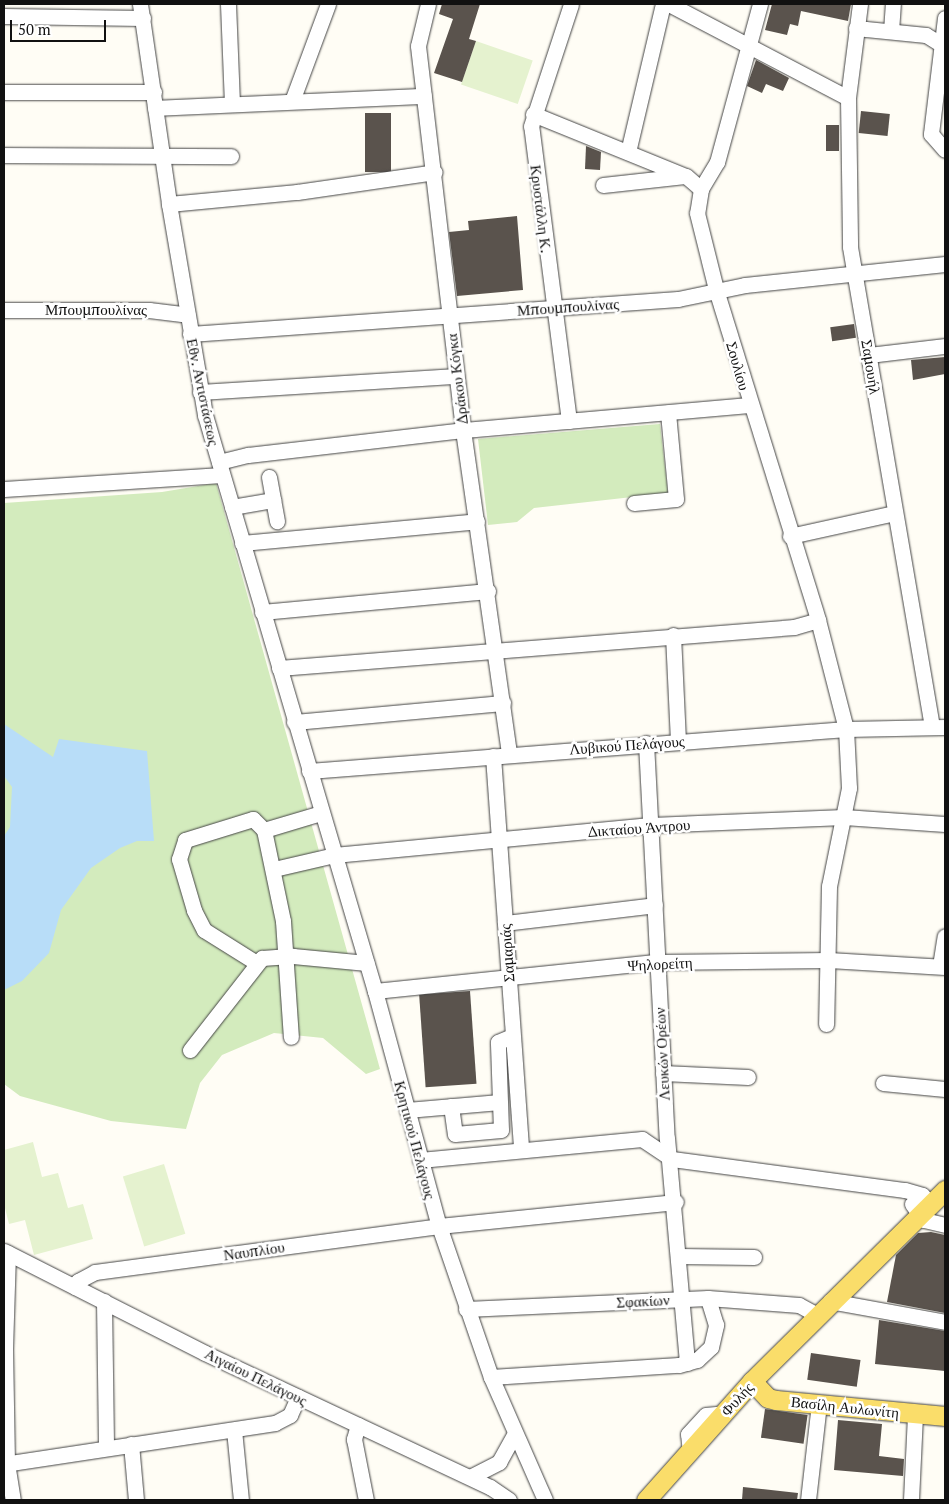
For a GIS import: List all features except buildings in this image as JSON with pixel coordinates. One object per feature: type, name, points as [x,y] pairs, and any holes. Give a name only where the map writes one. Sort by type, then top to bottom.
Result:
[{"type":"main road","name":"Φυλής","points":[[650,1499],[752,1381],[817,1315],[945,1176]]},
{"type":"main road","name":"Φυλής","points":[[921,1204],[945,1190]]},
{"type":"main road","name":"Βασίλη Αυλωνίτη","points":[[752,1381],[768,1398],[945,1416]]},
{"type":"street","points":[[228,4],[232,104]]},
{"type":"street","points":[[292,101],[328,4]]},
{"type":"street","name":"Δράκου Κόγκα","points":[[428,4],[418,46],[435,172],[449,317],[463,430],[497,652],[509,755]]},
{"type":"street","name":"Κρυστάλλη Κ.","points":[[569,420],[532,142],[533,114],[571,4]]},
{"type":"street","points":[[628,152],[663,4]]},
{"type":"street","points":[[669,4],[748,49],[848,98]]},
{"type":"street","name":"Σουλίου","points":[[760,4],[717,162],[701,189],[697,213],[701,238],[717,293],[790,536],[818,620],[846,729],[849,788],[831,869],[826,1024]]},
{"type":"street","name":"Σαμουήλ","points":[[860,4],[848,98],[850,248],[856,273],[895,513],[939,727]]},
{"type":"street","points":[[891,32],[893,4]]},
{"type":"street","points":[[4,16],[142,11]]},
{"type":"street","name":"Εθν. Αντιστάσεως","points":[[142,11],[169,204],[200,392],[220,468],[308,771]]},
{"type":"street","points":[[945,18],[931,134],[945,150]]},
{"type":"street","points":[[856,28],[926,35],[943,45]]},
{"type":"street","points":[[4,92],[154,92]]},
{"type":"street","points":[[156,108],[424,96]]},
{"type":"street","points":[[533,114],[686,176],[701,189]]},
{"type":"street","points":[[4,155],[231,156]]},
{"type":"street","points":[[169,204],[297,192],[435,172]]},
{"type":"street","points":[[602,185],[686,176]]},
{"type":"street","name":"Μπουμπουλίνας","points":[[190,334],[449,317],[678,299],[717,293],[745,285],[945,264]]},
{"type":"street","name":"Μπουμπουλίνας","points":[[4,310],[149,310],[188,315]]},
{"type":"street","points":[[869,355],[945,346]]},
{"type":"street","points":[[200,392],[457,376]]},
{"type":"street","points":[[4,489],[220,468],[248,455],[463,430],[750,404]]},
{"type":"street","points":[[634,503],[676,499],[668,412]]},
{"type":"street","points":[[269,478],[277,521]]},
{"type":"street","points":[[232,507],[273,500]]},
{"type":"street","points":[[790,536],[895,513]]},
{"type":"street","points":[[242,542],[477,521]]},
{"type":"street","points":[[262,612],[488,591]]},
{"type":"street","points":[[279,668],[497,652],[673,635],[794,627],[818,620]]},
{"type":"street","points":[[673,635],[678,742]]},
{"type":"street","points":[[294,722],[503,703]]},
{"type":"street","name":"Λυβικού Πελάγους","points":[[308,771],[846,729],[939,727]]},
{"type":"street","name":"Λευκών Ορέων","points":[[646,744],[663,1073],[676,1202],[688,1363]]},
{"type":"street","name":"Σαμαριάς","points":[[493,756],[520,1149]]},
{"type":"street","name":"Κρητικού Πελάγους","points":[[308,771],[367,963],[439,1226],[491,1377],[514,1435],[545,1500]]},
{"type":"street","points":[[264,830],[321,813]]},
{"type":"street","name":"Δικταίου Άντρου","points":[[274,869],[334,855],[651,825],[844,817],[945,824]]},
{"type":"street","points":[[291,1037],[288,956],[274,869],[264,830],[253,820],[185,840],[180,848],[194,910],[204,930],[255,962],[288,956],[367,963]]},
{"type":"street","points":[[505,923],[655,905]]},
{"type":"street","points":[[943,966],[945,936]]},
{"type":"street","name":"Ψηλορείτη","points":[[375,991],[658,962],[829,960],[943,966]]},
{"type":"street","points":[[190,1050],[255,962]]},
{"type":"street","points":[[451,1106],[455,1134],[499,1132],[498,1042],[512,1036]]},
{"type":"street","points":[[663,1073],[748,1077]]},
{"type":"street","points":[[883,1083],[945,1089]]},
{"type":"street","points":[[407,1110],[500,1102]]},
{"type":"street","points":[[420,1160],[520,1149],[642,1139],[672,1159],[921,1204],[924,1220],[945,1225]]},
{"type":"street","name":"Ναυπλίου","points":[[75,1287],[78,1281],[95,1272],[439,1226],[676,1202]]},
{"type":"street","points":[[6,1252],[4,1349],[6,1463],[13,1500]]},
{"type":"street","name":"Αιγαίου Πελάγους","points":[[6,1252],[298,1397],[470,1478],[508,1500]]},
{"type":"street","points":[[680,1256],[754,1257]]},
{"type":"street","points":[[491,1377],[688,1363],[697,1360],[711,1346],[716,1325],[708,1298]]},
{"type":"street","name":"Σφακίων","points":[[466,1309],[708,1298],[799,1305],[817,1315]]},
{"type":"street","points":[[104,1301],[106,1447]]},
{"type":"street","points":[[830,1301],[945,1322]]},
{"type":"street","points":[[6,1463],[275,1423],[290,1415],[298,1397]]},
{"type":"street","points":[[808,1500],[819,1404]]},
{"type":"street","points":[[911,1500],[915,1414]]},
{"type":"street","points":[[358,1425],[354,1439],[366,1500]]},
{"type":"street","points":[[234,1430],[241,1500]]},
{"type":"street","points":[[470,1478],[499,1462],[514,1435]]},
{"type":"street","points":[[131,1444],[136,1500]]},
{"type":"green space","points":[[476,41],[533,61],[518,104],[461,84]]},
{"type":"green space","points":[[660,424],[668,493],[534,508],[517,522],[488,525],[478,439]]},
{"type":"green space","points":[[216,483],[380,1069],[366,1074],[323,1038],[274,1033],[222,1055],[200,1083],[186,1129],[111,1121],[20,1096],[4,1084],[4,503],[162,492]]},
{"type":"green space","points":[[33,1142],[42,1177],[58,1173],[68,1208],[83,1204],[93,1239],[34,1255],[25,1220],[9,1224],[4,1204],[4,1150]]},
{"type":"green space","points":[[164,1164],[185,1234],[144,1246],[123,1177]]},
{"type":"water","points":[[4,724],[53,757],[59,739],[147,751],[154,841],[137,841],[120,848],[91,868],[61,910],[49,953],[22,981],[4,990],[4,836],[10,827],[12,787],[4,776]]}]
